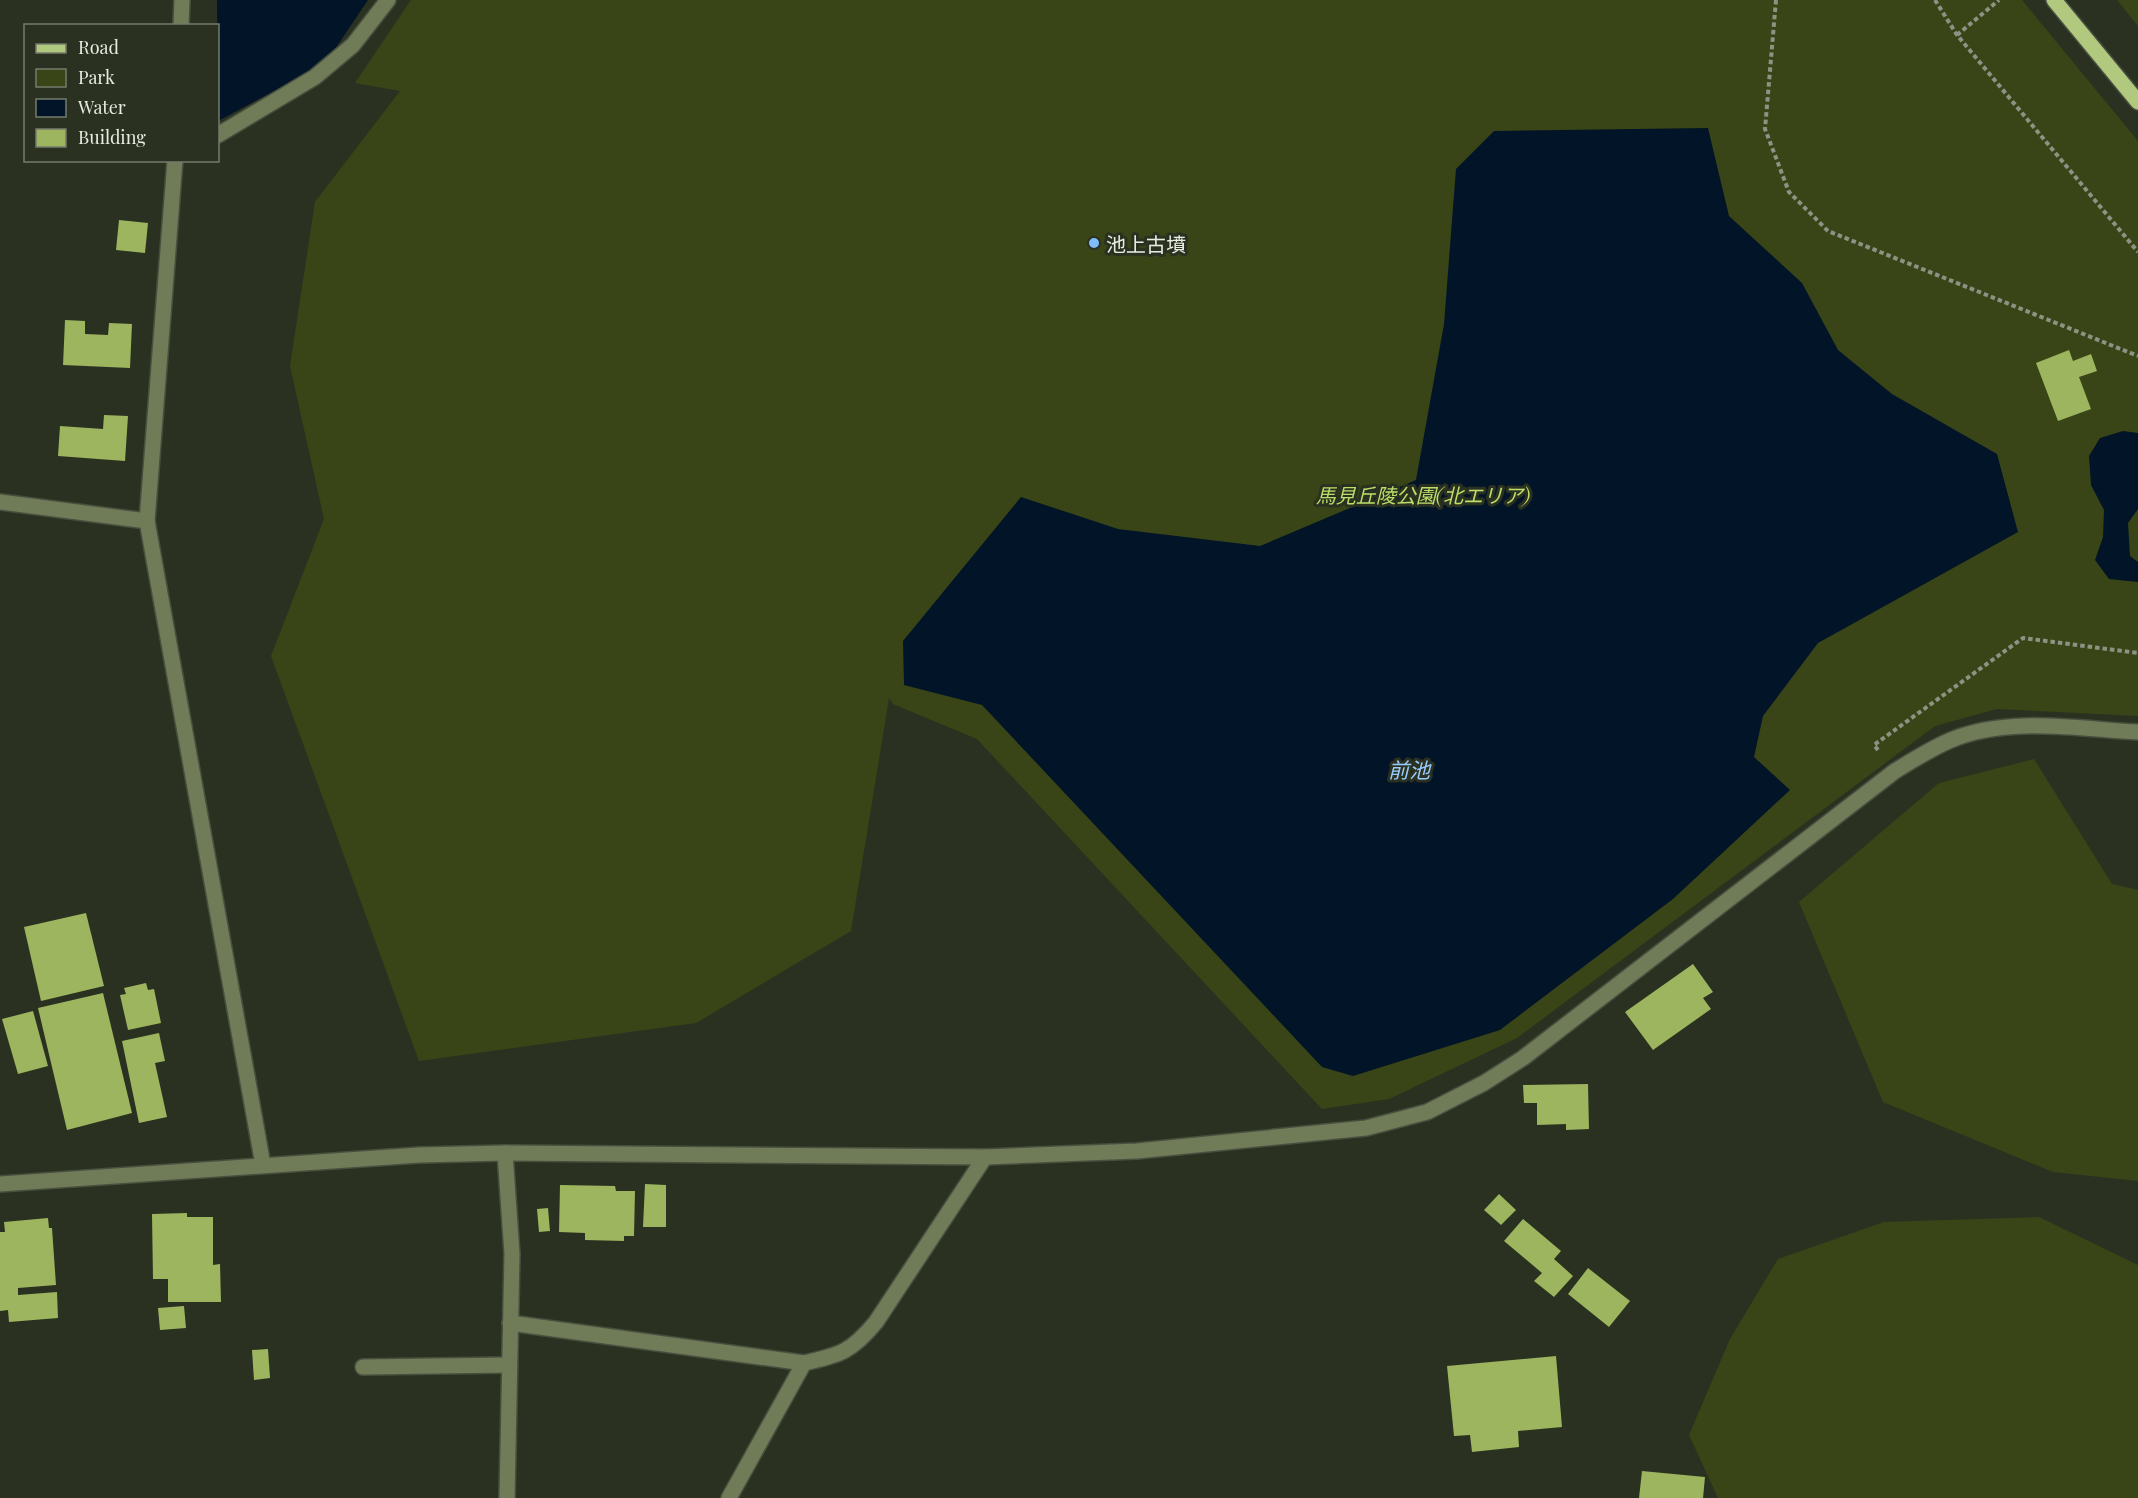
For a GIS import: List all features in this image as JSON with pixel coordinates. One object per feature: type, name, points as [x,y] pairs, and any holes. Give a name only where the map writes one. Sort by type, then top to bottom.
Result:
[{"type":"main road","points":[[2054,0],[2138,102]]},
{"type":"street","points":[[181,24],[182,0]]},
{"type":"street","points":[[219,134],[315,77],[353,45],[388,0]]},
{"type":"street","points":[[175,162],[147,521],[263,1166]]},
{"type":"street","points":[[0,502],[147,521]]},
{"type":"street","points":[[0,1184],[263,1166],[505,1153],[985,1157],[1137,1151],[1366,1128],[1427,1112],[1484,1083],[1523,1058],[1896,771],[1952,739],[1989,730],[2038,726],[2138,732]]},
{"type":"street","points":[[505,1153],[511,1220],[507,1498]]},
{"type":"street","points":[[510,1323],[804,1362],[833,1357],[858,1344],[876,1322],[985,1157]]},
{"type":"street","points":[[729,1498],[804,1362]]},
{"type":"street","points":[[363,1367],[508,1365]]},
{"type":"path","points":[[1776,0],[1765,129],[1789,192],[1828,231],[2138,356]]},
{"type":"path","points":[[1935,0],[1957,35],[2138,252]]},
{"type":"path","points":[[1957,35],[1999,0]]},
{"type":"path","points":[[1896,771],[1874,746],[2023,638],[2138,653]]},
{"type":"green space","name":"馬見丘陵公園(北エリア)","points":[[411,0],[2022,0],[2138,141],[2138,716],[1997,709],[1935,726],[1517,1038],[1389,1099],[1322,1109],[977,739],[893,704],[889,698],[851,931],[696,1023],[419,1061],[271,656],[324,519],[290,366],[315,202],[400,91],[355,83]]},
{"type":"green space","points":[[2117,0],[2138,0],[2138,26]]},
{"type":"green space","points":[[2034,759],[2112,884],[2138,890],[2138,1181],[2053,1172],[1883,1102],[1799,902],[1939,783]]},
{"type":"green space","points":[[2039,1217],[2138,1265],[2138,1498],[1718,1498],[1689,1435],[1730,1339],[1778,1259],[1884,1222]]},
{"type":"water","points":[[217,0],[368,0],[325,64],[219,120],[219,24]]},
{"type":"water","name":"前池","points":[[1708,128],[1729,216],[1802,283],[1838,350],[1892,394],[1997,454],[2018,532],[1818,643],[1763,716],[1754,757],[1790,790],[1673,899],[1500,1030],[1353,1076],[1322,1067],[982,705],[904,685],[903,641],[1021,497],[1118,529],[1260,546],[1416,480],[1444,324],[1456,169],[1494,131]]},
{"type":"water","points":[[2123,431],[2138,433],[2138,509],[2128,523],[2130,556],[2138,562],[2138,582],[2109,579],[2095,560],[2103,537],[2104,510],[2091,485],[2089,456],[2100,438]]},
{"type":"building","points":[[119,220],[148,223],[145,253],[116,250]]},
{"type":"building","points":[[65,320],[85,321],[85,334],[108,335],[109,323],[132,324],[130,368],[63,365]]},
{"type":"building","points":[[2069,350],[2073,361],[2091,354],[2097,371],[2079,377],[2091,409],[2058,421],[2036,363]]},
{"type":"building","points":[[104,415],[128,416],[125,461],[58,456],[60,426],[103,429]]},
{"type":"building","points":[[86,913],[104,986],[41,1001],[24,927]]},
{"type":"building","points":[[1693,964],[1713,992],[1703,998],[1711,1009],[1653,1050],[1625,1012]]},
{"type":"building","points":[[146,983],[148,990],[154,989],[161,1023],[128,1030],[120,995],[126,994],[124,988]]},
{"type":"building","points":[[103,993],[132,1113],[67,1130],[38,1008]]},
{"type":"building","points":[[33,1011],[48,1066],[18,1074],[2,1019]]},
{"type":"building","points":[[159,1033],[165,1061],[155,1063],[167,1117],[139,1123],[122,1041]]},
{"type":"building","points":[[1588,1084],[1589,1129],[1566,1130],[1566,1124],[1537,1125],[1537,1103],[1524,1103],[1523,1085]]},
{"type":"building","points":[[645,1184],[666,1185],[666,1227],[643,1227]]},
{"type":"building","points":[[560,1185],[615,1186],[616,1191],[635,1191],[634,1236],[624,1236],[624,1241],[585,1240],[585,1233],[559,1232]]},
{"type":"building","points":[[1499,1194],[1516,1210],[1501,1225],[1484,1210]]},
{"type":"building","points":[[548,1208],[550,1231],[539,1232],[537,1209]]},
{"type":"building","points":[[187,1213],[187,1217],[213,1217],[213,1265],[220,1264],[221,1302],[168,1302],[168,1279],[153,1279],[152,1214]]},
{"type":"building","points":[[48,1218],[49,1228],[52,1228],[56,1285],[18,1288],[18,1295],[57,1292],[58,1318],[9,1322],[8,1310],[0,1311],[0,1232],[5,1232],[4,1222]]},
{"type":"building","points":[[1523,1219],[1561,1251],[1554,1259],[1573,1276],[1554,1297],[1534,1281],[1542,1273],[1504,1241]]},
{"type":"building","points":[[1588,1268],[1630,1301],[1609,1327],[1568,1294]]},
{"type":"building","points":[[184,1306],[186,1328],[160,1330],[158,1308]]},
{"type":"building","points":[[268,1349],[270,1378],[254,1380],[252,1350]]},
{"type":"building","points":[[1556,1356],[1562,1427],[1518,1431],[1519,1447],[1472,1452],[1470,1435],[1454,1436],[1447,1366]]},
{"type":"building","points":[[1642,1471],[1705,1477],[1703,1498],[1639,1498]]},
{"type":"place","name":"池上古墳","points":[[1094,243]]}]
